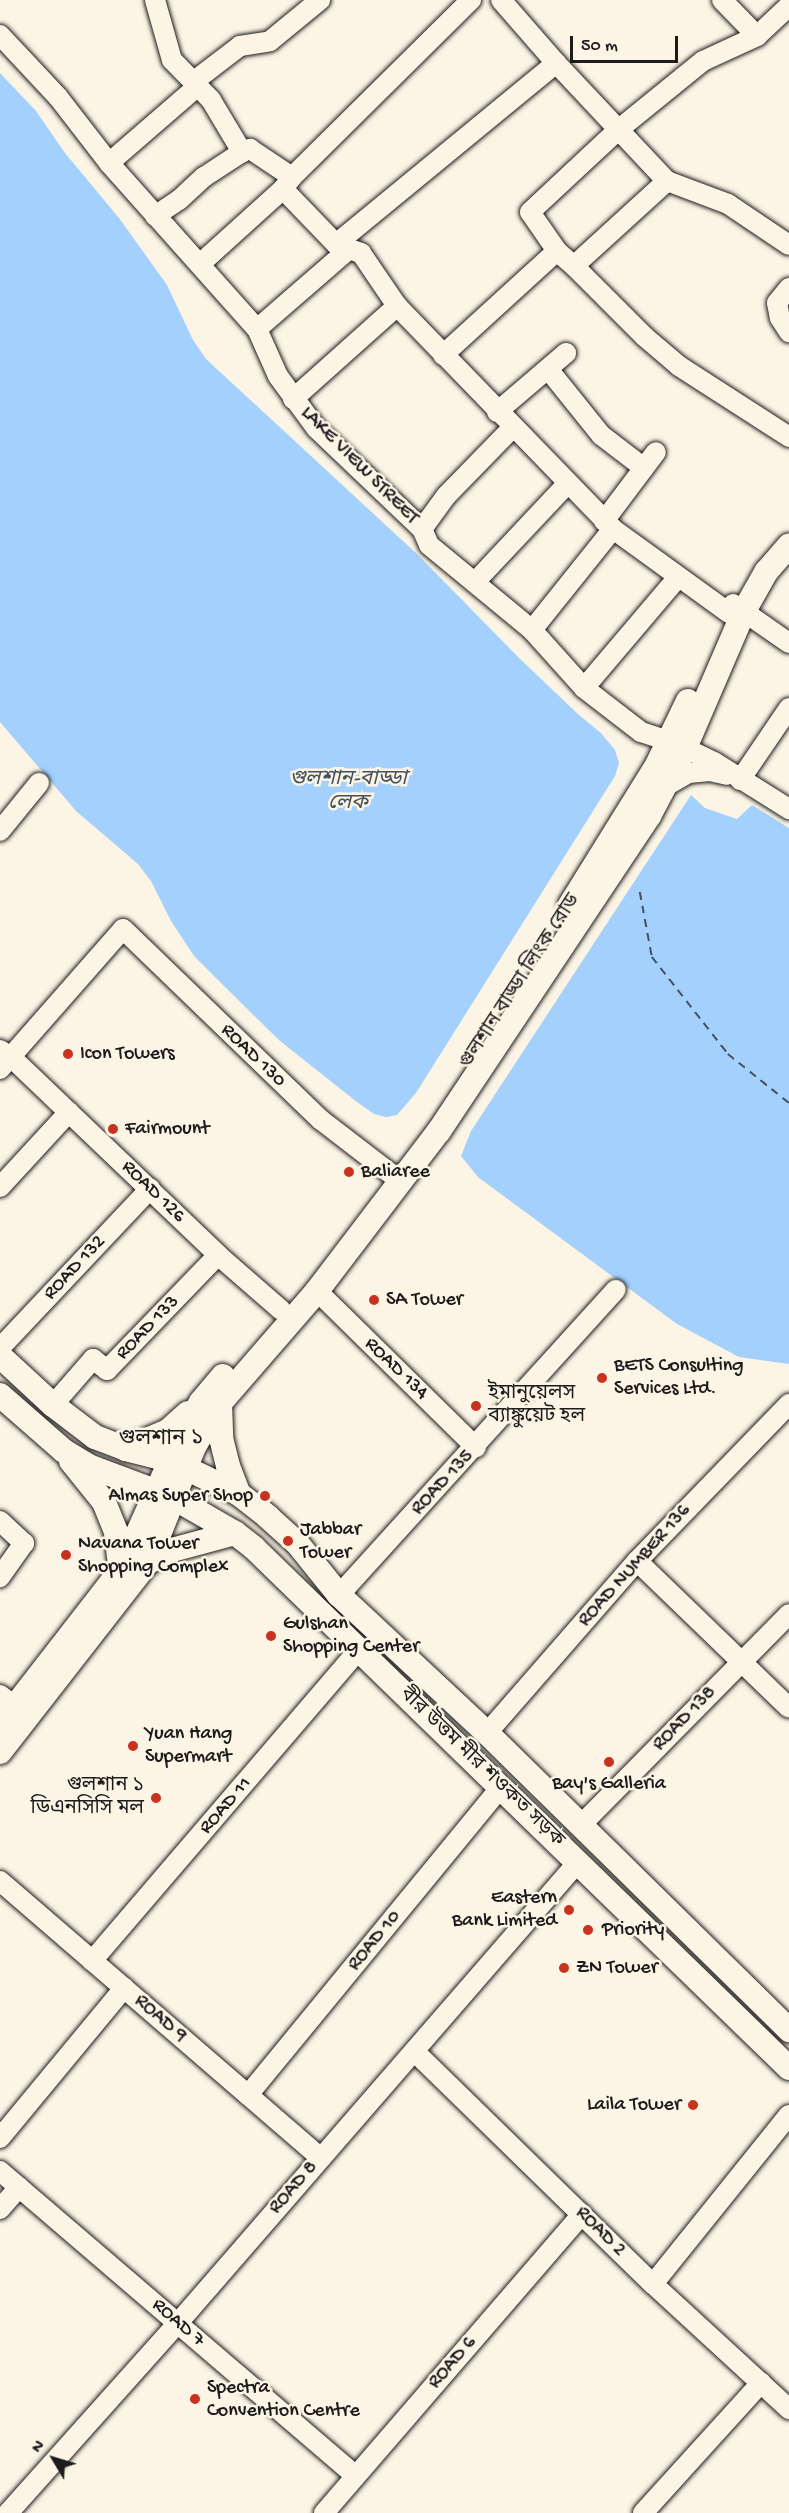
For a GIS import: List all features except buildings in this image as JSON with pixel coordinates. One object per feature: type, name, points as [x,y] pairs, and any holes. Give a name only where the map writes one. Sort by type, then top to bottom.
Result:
[{"type":"main road","name":"গুলশান বাড্ডা লিংক রোড","points":[[210,1402],[317,1291],[441,1128],[649,816],[664,787],[677,745],[750,574],[789,528]]},
{"type":"main road","name":"গুলশান বাড্ডা লিংক রোড","points":[[735,609],[789,546]]},
{"type":"main road","name":"গুলশান বাড্ডা লিংক রোড","points":[[210,1402],[430,1125],[629,812],[677,745]]},
{"type":"main road","name":"বীর উত্তম মীর শওকত সড়ক","points":[[0,1356],[53,1405],[95,1437],[177,1464],[239,1494],[297,1543],[339,1595],[487,1733],[789,2030]]},
{"type":"main road","points":[[0,1395],[64,1451],[104,1502],[116,1532],[121,1570]]},
{"type":"main road","points":[[126,1449],[168,1431],[210,1402]]},
{"type":"main road","points":[[0,1752],[45,1698],[148,1562],[165,1494],[177,1464],[210,1402]]},
{"type":"main road","points":[[210,1402],[228,1466],[239,1494]]},
{"type":"main road","name":"বীর উত্তম মীর শওকত সড়ক","points":[[64,1451],[91,1467],[165,1494],[235,1533],[254,1548],[789,2068]]},
{"type":"main road","points":[[0,1726],[8,1701],[121,1570],[165,1494]]},
{"type":"main road","points":[[148,1562],[172,1550],[235,1533]]},
{"type":"main road","points":[[578,1862],[581,1825]]},
{"type":"street","points":[[154,0],[172,60],[201,90],[242,152]]},
{"type":"street","points":[[110,163],[201,90],[240,46],[270,41],[320,0]]},
{"type":"street","points":[[200,264],[288,183],[471,0]]},
{"type":"street","points":[[501,0],[555,63],[667,181],[728,204],[789,246]]},
{"type":"street","points":[[722,0],[757,36]]},
{"type":"street","points":[[789,6],[757,36],[703,61],[618,130],[530,212],[557,251],[645,337],[679,366],[789,438]]},
{"type":"street","name":"LAKE VIEW STREET","points":[[0,34],[58,97],[155,216],[257,330],[266,352],[293,399],[316,428],[422,529],[429,545],[531,630],[584,688],[641,732],[714,762],[736,778],[789,809]]},
{"type":"street","points":[[257,330],[343,246],[555,63]]},
{"type":"street","points":[[155,216],[179,200],[204,177],[250,149],[288,183],[343,246],[361,254],[398,306],[497,412],[609,525],[678,577],[789,643]]},
{"type":"street","points":[[573,266],[667,181]]},
{"type":"street","points":[[443,355],[557,251]]},
{"type":"street","points":[[789,288],[777,303],[780,318],[789,332]]},
{"type":"street","points":[[293,399],[398,306]]},
{"type":"street","points":[[497,412],[566,353]]},
{"type":"street","points":[[548,369],[601,435],[644,468]]},
{"type":"street","points":[[422,529],[446,496],[513,427]]},
{"type":"street","points":[[531,630],[609,525],[656,452]]},
{"type":"street","points":[[475,582],[567,484]]},
{"type":"street","points":[[584,688],[678,577]]},
{"type":"street","points":[[664,787],[688,774],[710,771],[736,778],[789,708]]},
{"type":"street","points":[[0,831],[39,783]]},
{"type":"street","name":"ROAD 130","points":[[4,1058],[123,929],[321,1120],[391,1174]]},
{"type":"street","name":"ROAD 126","points":[[4,1058],[69,1112],[218,1255],[281,1310]]},
{"type":"street","points":[[0,1187],[69,1112]]},
{"type":"street","name":"ROAD 132","points":[[0,1348],[150,1189]]},
{"type":"street","name":"ROAD 133","points":[[53,1405],[93,1359],[107,1370],[218,1255]]},
{"type":"street","name":"ROAD 135","points":[[339,1595],[476,1447],[616,1290]]},
{"type":"street","name":"ROAD 134","points":[[317,1291],[476,1447]]},
{"type":"street","name":"ROAD NUMBER 136","points":[[487,1733],[637,1561],[789,1404]]},
{"type":"street","points":[[0,1521],[24,1543],[0,1577]]},
{"type":"street","points":[[637,1561],[789,1708]]},
{"type":"street","name":"ROAD 138","points":[[581,1825],[789,1614]]},
{"type":"street","name":"ROAD 11","points":[[92,1961],[359,1650]]},
{"type":"street","name":"ROAD 10","points":[[248,2095],[501,1787]]},
{"type":"street","name":"ROAD 8","points":[[8,2513],[178,2323],[578,1862]]},
{"type":"street","name":"ROAD 9","points":[[0,1881],[320,2157]]},
{"type":"street","points":[[0,2138],[124,1988]]},
{"type":"street","name":"ROAD 2","points":[[415,2052],[653,2284],[789,2409]]},
{"type":"street","points":[[653,2284],[789,2115]]},
{"type":"street","name":"ROAD 7","points":[[0,2171],[355,2475]]},
{"type":"street","points":[[0,2209],[19,2187]]},
{"type":"street","name":"ROAD 6","points":[[324,2513],[582,2214]]},
{"type":"street","points":[[643,2513],[761,2383]]},
{"type":"water","name":"গুলশান-বাড্ডা লেক","points":[[0,73],[36,111],[65,153],[119,218],[167,285],[193,340],[206,359],[417,554],[519,658],[601,733],[615,750],[619,763],[615,776],[416,1093],[397,1115],[386,1117],[374,1114],[357,1102],[280,1041],[226,988],[194,956],[171,921],[151,881],[138,864],[76,811],[0,722]]},
{"type":"water","points":[[691,795],[705,808],[737,819],[752,805],[789,828],[789,1364],[739,1357],[677,1324],[478,1177],[461,1156],[471,1131]]},
{"type":"ferry route","points":[[640,892],[652,957],[728,1054],[789,1103]]},
{"type":"place","name":"Icon Towers","points":[[68,1054]]},
{"type":"place","name":"Fairmount","points":[[113,1129]]},
{"type":"place","name":"Baliaree","points":[[349,1172]]},
{"type":"place","name":"SA Tower","points":[[374,1300]]},
{"type":"place","name":"BETS Consulting Services Ltd.","points":[[602,1378]]},
{"type":"place","name":"ইমানুয়েলস ব্যাঙ্কুয়েট হল","points":[[476,1406]]},
{"type":"place","name":"Almas Super Shop","points":[[265,1496]]},
{"type":"place","name":"Jabbar Tower","points":[[288,1541]]},
{"type":"place","name":"Navana Tower Shopping Complex","points":[[66,1555]]},
{"type":"place","name":"Gulshan Shopping Center","points":[[271,1636]]},
{"type":"place","name":"Yuan Hang Supermart","points":[[133,1746]]},
{"type":"place","name":"Bay's Galleria","points":[[609,1762]]},
{"type":"place","name":"গুলশান ১ ডিএনসিসি মল","points":[[156,1798]]},
{"type":"place","name":"Eastern Bank Limited","points":[[569,1910]]},
{"type":"place","name":"Priority","points":[[588,1930]]},
{"type":"place","name":"ZN Tower","points":[[564,1968]]},
{"type":"place","name":"Laila Tower","points":[[693,2105]]},
{"type":"place","name":"Spectra Convention Centre","points":[[195,2399]]},
{"type":"district","name":"গুলশান ১","points":[[161,1441]]}]
